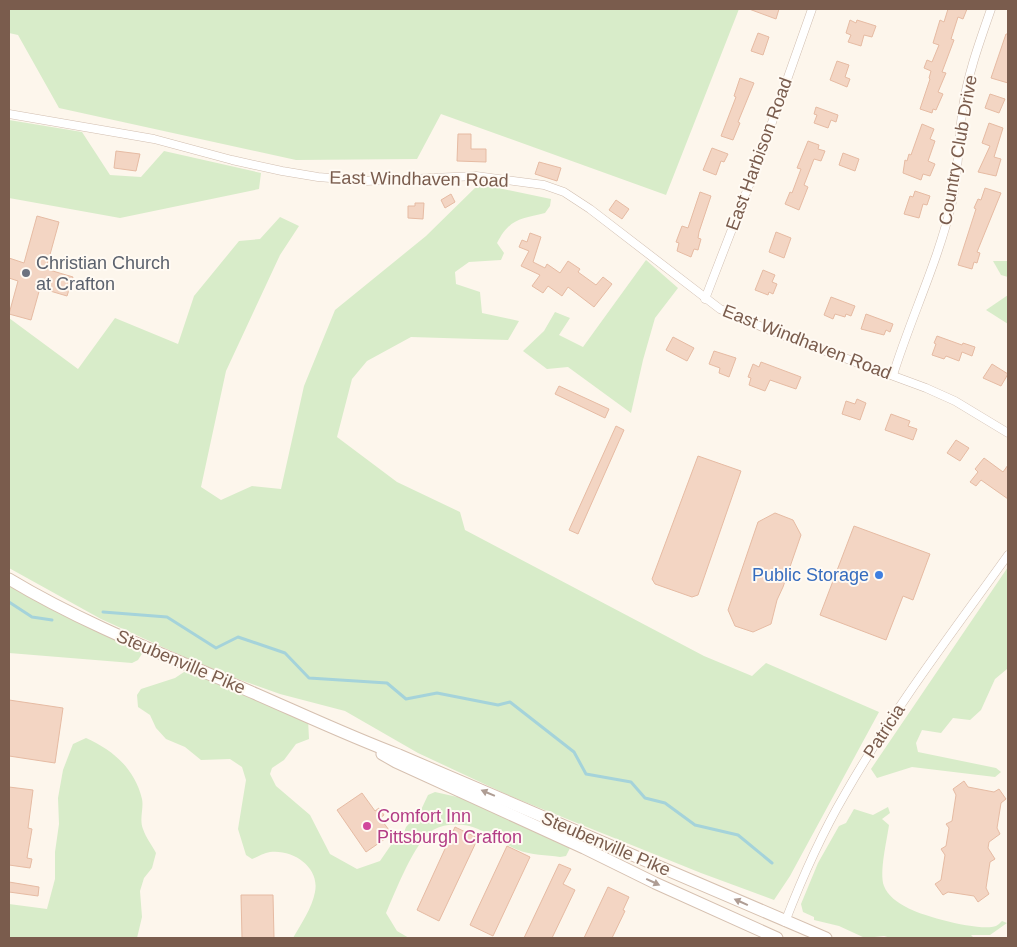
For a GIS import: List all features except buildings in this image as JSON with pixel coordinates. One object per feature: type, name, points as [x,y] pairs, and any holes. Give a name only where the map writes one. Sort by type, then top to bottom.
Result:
[{"type":"main road","name":"Steubenville Pike","points":[[9,579],[36,595],[103,628],[357,739],[399,755],[826,938]]},
{"type":"main road","name":"Steubenville Pike","points":[[357,739],[396,762],[584,848],[655,883],[778,938]]},
{"type":"main road","points":[[778,938],[785,922]]},
{"type":"street","name":"East Harbison Road","points":[[705,299],[758,162],[812,9]]},
{"type":"street","name":"Country Club Drive","points":[[893,375],[946,228],[953,200],[963,108],[974,57],[991,9]]},
{"type":"street","name":"East Windhaven Road","points":[[9,114],[154,139],[232,160],[318,177],[366,181],[476,176],[544,185],[564,192],[590,209],[705,299],[731,315],[893,375],[955,401],[1008,433]]},
{"type":"street","name":"Patricia","points":[[785,922],[810,862],[853,780],[900,706],[1008,555]]},
{"type":"green space","points":[[9,9],[739,9],[666,195],[441,114],[417,159],[296,160],[59,108],[18,35],[9,33]]},
{"type":"green space","points":[[9,120],[82,132],[110,175],[141,177],[164,151],[261,173],[259,189],[120,218],[9,198]]},
{"type":"green space","points":[[479,184],[551,199],[550,206],[545,213],[517,221],[502,235],[497,243],[504,253],[501,260],[469,262],[455,272],[456,284],[480,292],[482,313],[519,321],[508,340],[411,337],[367,361],[352,379],[337,437],[397,482],[460,512],[465,530],[704,656],[752,676],[766,663],[879,712],[790,876],[774,900],[701,873],[510,796],[418,753],[345,711],[280,694],[213,670],[101,619],[9,568],[9,318],[78,369],[115,318],[178,344],[194,296],[239,241],[260,239],[280,217],[299,226],[280,255],[226,371],[201,487],[221,500],[252,486],[281,489],[304,386],[335,310],[426,236]]},
{"type":"green space","points":[[646,260],[678,288],[655,318],[631,413],[568,367],[547,369],[523,351],[544,331],[555,312],[570,318],[559,335],[583,347]]},
{"type":"green space","points":[[993,261],[1008,261],[1008,277],[1001,275]]},
{"type":"green space","points":[[1008,295],[1008,324],[986,310]]},
{"type":"green space","points":[[1008,567],[1007,669],[995,679],[981,710],[970,720],[953,718],[941,733],[922,730],[916,743],[918,752],[996,768],[1001,772],[995,777],[912,767],[877,778],[871,769]]},
{"type":"green space","points":[[9,581],[145,649],[138,660],[132,663],[9,653]]},
{"type":"green space","points":[[190,668],[308,719],[309,739],[296,744],[284,760],[272,768],[270,774],[276,786],[310,815],[330,854],[357,869],[380,861],[391,845],[402,838],[406,827],[420,812],[428,795],[435,792],[480,802],[572,844],[566,856],[539,855],[518,850],[473,827],[455,825],[438,828],[433,830],[419,844],[386,913],[397,931],[409,938],[293,938],[314,898],[315,883],[313,875],[303,862],[287,853],[270,852],[252,859],[246,855],[238,829],[246,780],[242,767],[230,759],[201,760],[185,747],[166,739],[156,728],[150,715],[138,707],[137,695],[141,689],[175,678]]},
{"type":"green space","points":[[86,738],[114,755],[122,762],[134,779],[142,799],[141,821],[143,829],[156,853],[152,868],[144,878],[140,891],[142,917],[137,938],[9,938],[9,904],[47,909],[55,879],[55,852],[59,824],[58,798],[63,770],[73,744]]},
{"type":"green space","points":[[888,807],[890,813],[882,819],[889,825],[882,873],[885,889],[890,896],[914,911],[937,919],[978,927],[996,926],[1002,921],[1007,923],[990,935],[971,935],[974,938],[891,938],[884,936],[865,938],[839,926],[814,920],[814,917],[803,912],[801,904],[818,863],[839,826],[846,823],[854,809],[873,815]]},
{"type":"waterway","points":[[9,602],[32,617],[52,620]]},
{"type":"waterway","points":[[103,612],[167,617],[216,648],[238,637],[285,653],[309,678],[387,683],[406,699],[437,693],[498,705],[510,702],[574,752],[586,774],[631,782],[645,798],[665,803],[695,825],[738,835],[772,863]]},
{"type":"place","name":"Christian Church at Crafton","points":[[26,273]]},
{"type":"place","name":"Public Storage","points":[[879,575]]},
{"type":"place","name":"Comfort Inn Pittsburgh Crafton","points":[[367,826]]}]
